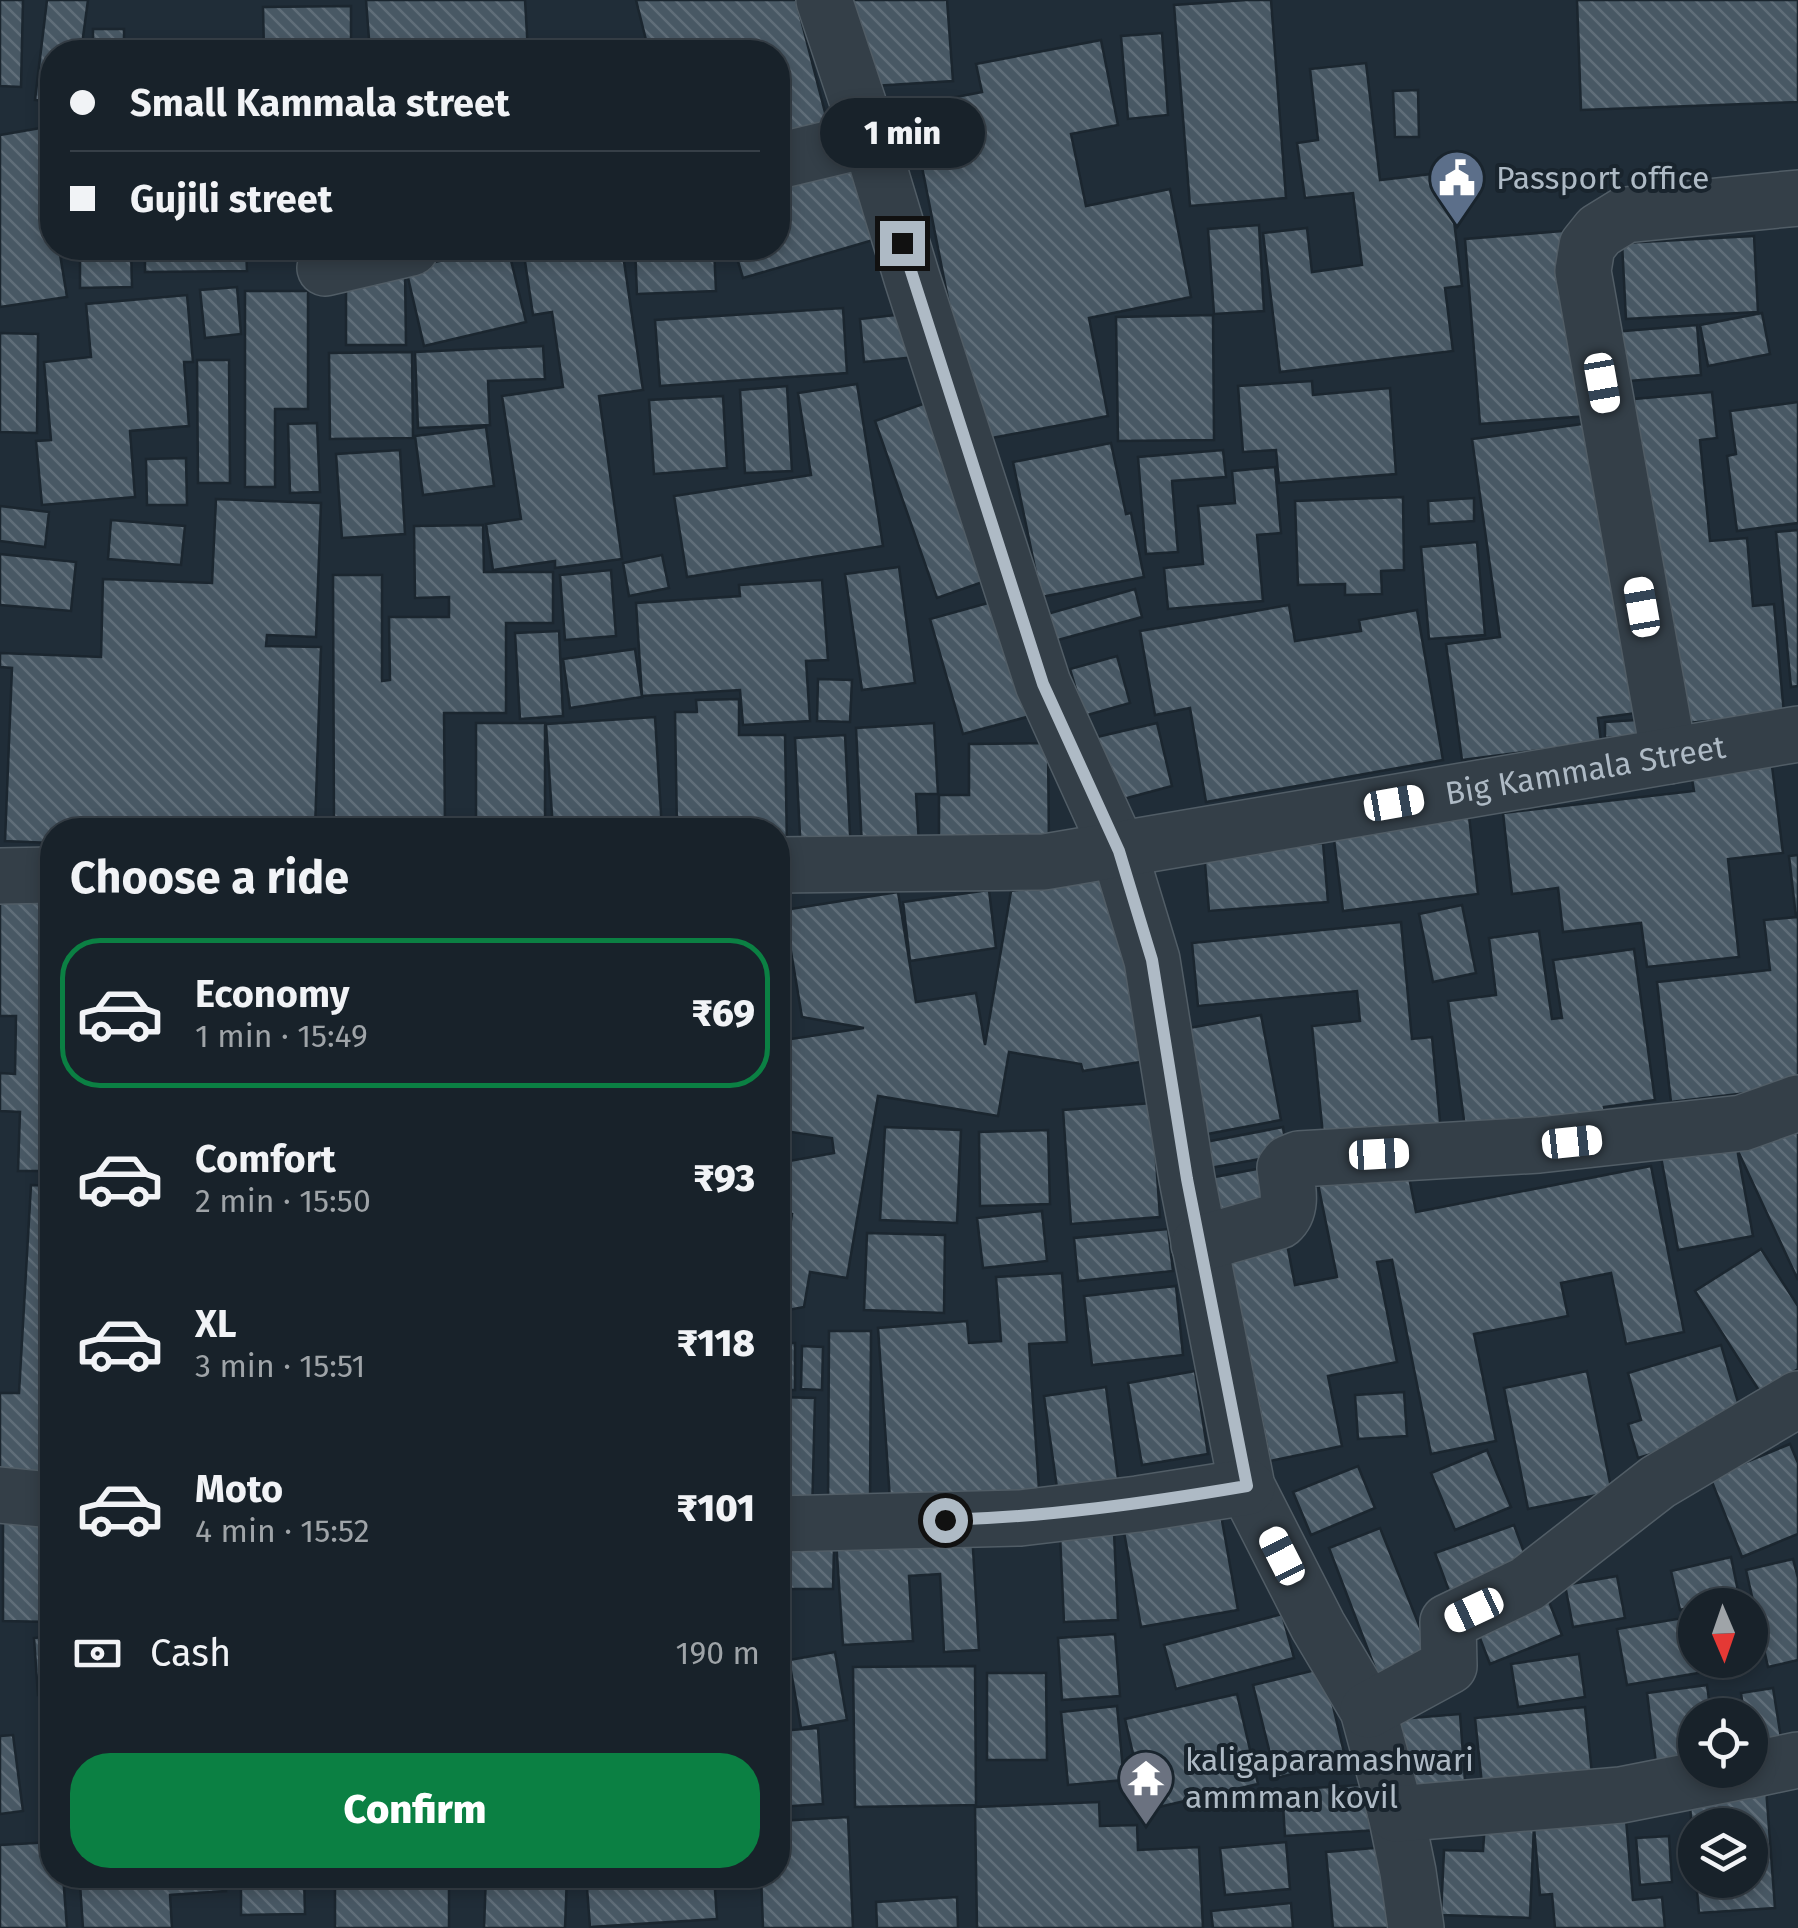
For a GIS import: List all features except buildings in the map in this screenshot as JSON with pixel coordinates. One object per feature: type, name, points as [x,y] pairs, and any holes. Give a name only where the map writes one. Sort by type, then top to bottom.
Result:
[{"type":"street","points":[[824,0],[1043,684],[1119,851],[1152,960],[1187,1179],[1247,1486],[1318,1626],[1368,1710],[1396,1814],[1416,1928]]},
{"type":"street","points":[[790,158],[870,139]]},
{"type":"street","points":[[1669,756],[1582,270],[1587,246],[1599,231],[1625,215],[1798,198]]},
{"type":"street","points":[[325,268],[359,260]]},
{"type":"street","name":"Big Kammala Street","points":[[790,865],[1044,862],[1798,734]]},
{"type":"street","points":[[0,876],[40,874]]},
{"type":"street","points":[[1199,1244],[1278,1221],[1286,1215],[1289,1200],[1285,1168],[1300,1158],[1538,1146],[1742,1124],[1798,1103]]},
{"type":"street","points":[[1368,1710],[1449,1666],[1448,1622],[1527,1584],[1658,1482],[1798,1399]]},
{"type":"street","points":[[790,1524],[1020,1518],[1247,1486]]},
{"type":"street","points":[[0,1495],[40,1499]]},
{"type":"street","points":[[1768,1766],[1798,1760]]},
{"type":"street","points":[[1396,1814],[1621,1795],[1678,1784]]},
{"type":"place","name":"Passport office","points":[[1457,227]]},
{"type":"place","name":"kaligaparamashwari ammman kovil","points":[[1146,1827]]},
{"type":"route","points":[[902,243],[1043,684],[1119,851],[1152,960],[1187,1179],[1247,1486],[1020,1518],[945,1520]]}]
